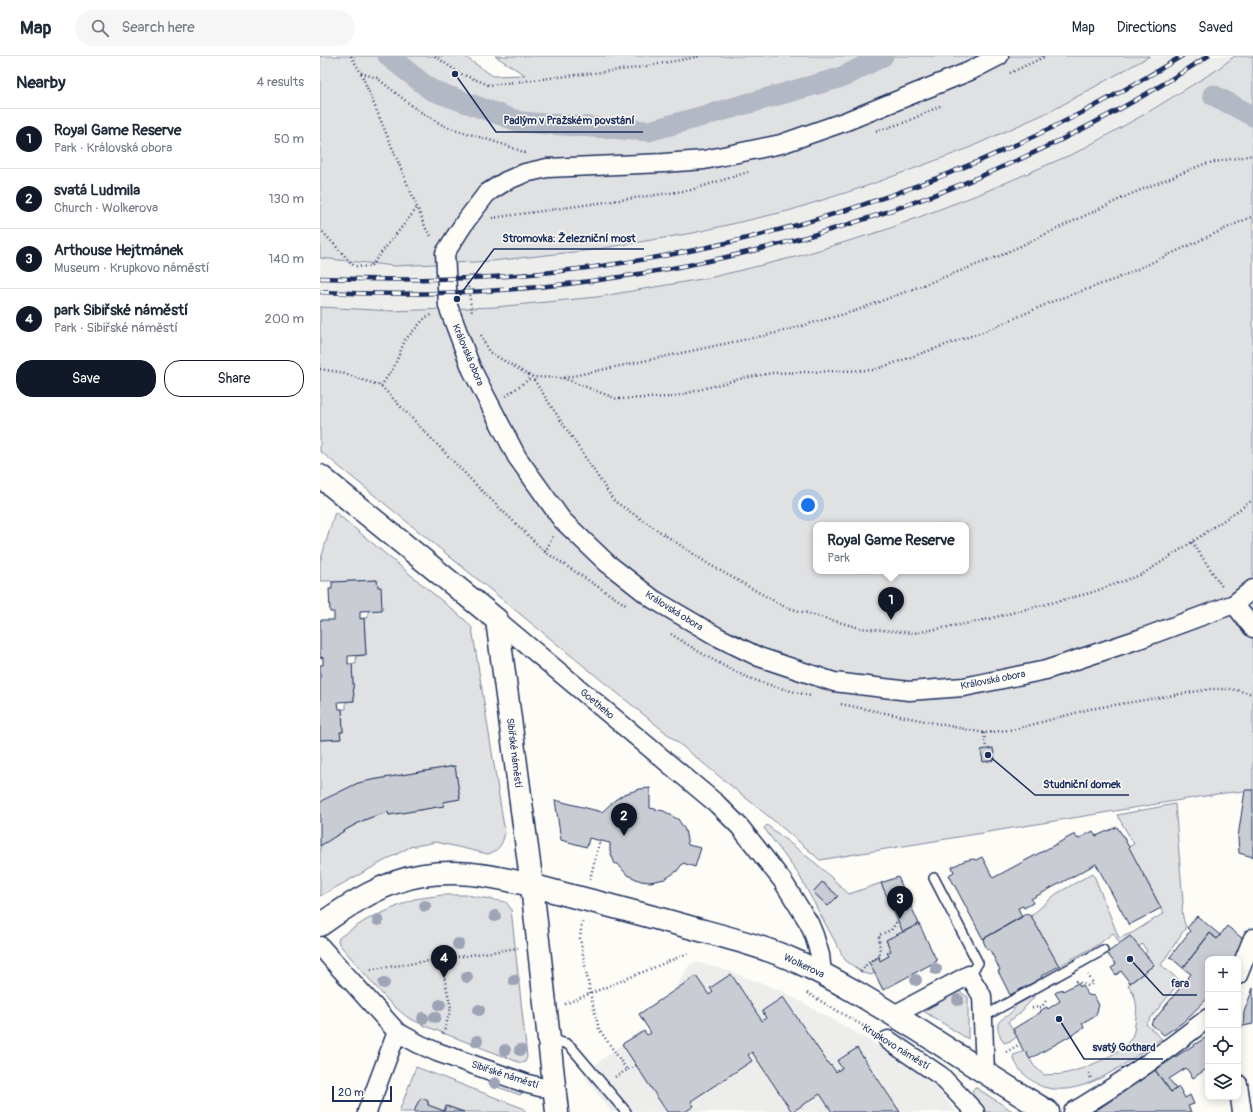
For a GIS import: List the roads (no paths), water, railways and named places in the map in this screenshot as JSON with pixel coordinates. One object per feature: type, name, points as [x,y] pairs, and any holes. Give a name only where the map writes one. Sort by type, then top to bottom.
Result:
[{"type":"street","name":"Královská obora","points":[[999,56],[956,77],[844,122],[782,144],[704,160],[547,168],[525,173],[506,181],[487,193],[445,253],[448,306],[472,370],[517,457],[562,520],[607,563],[653,599],[718,637],[759,658],[834,682],[909,690],[964,687],[1046,670],[1142,638],[1234,604],[1253,590]]},
{"type":"street","name":"Goetheho","points":[[320,476],[497,620],[717,804],[740,827],[782,880],[809,923],[818,946],[822,973]]},
{"type":"street","points":[[1234,604],[1253,628]]},
{"type":"street","name":"Sibiřské náměstí","points":[[320,946],[397,1032],[437,1052],[528,1084],[554,1088],[532,886],[497,620]]},
{"type":"street","points":[[320,925],[367,895],[403,880],[421,876],[439,873],[478,874],[532,886]]},
{"type":"street","name":"Wolkerova","points":[[532,886],[681,925],[773,952],[822,973],[894,1015],[1048,1112]]},
{"type":"street","points":[[1241,968],[1253,938]]},
{"type":"street","points":[[894,1015],[970,974],[982,996],[985,1072]]},
{"type":"street","points":[[1073,1112],[1166,1051],[1205,1020]]},
{"type":"street","points":[[367,1112],[397,1032]]},
{"type":"street","name":"Krupkovo náměstí","points":[[888,1040],[941,1076],[975,1112]]},
{"type":"street","points":[[554,1088],[557,1112]]},
{"type":"street","points":[[1240,1100],[1242,1112]]},
{"type":"lane","points":[[934,878],[978,963],[970,974]]},
{"type":"lane","points":[[983,1017],[1103,950]]},
{"type":"lane","points":[[549,1039],[567,1044],[571,1047],[626,1112]]},
{"type":"waterway","points":[[388,56],[431,90],[520,122],[649,131],[843,77],[883,56]]},
{"type":"waterway","points":[[1213,95],[1253,116]]},
{"type":"railway","points":[[320,278],[471,278],[583,268],[673,254],[763,234],[850,209],[937,178],[1021,142],[1103,102],[1182,56]]},
{"type":"railway","points":[[320,292],[436,293],[553,285],[668,269],[782,243],[894,209],[1003,167],[1108,116],[1208,56]]},
{"type":"place","name":"Padlým v Pražském povstání","points":[[455,74]]},
{"type":"place","name":"Stromovka: Železniční most","points":[[457,299]]},
{"type":"place","name":"Royal Game Reserve","points":[[891,620]]},
{"type":"place","name":"Studniční domek","points":[[988,755]]},
{"type":"place","name":"svatá Ludmila","points":[[624,836]]},
{"type":"place","name":"Arthouse Hejtmánek","points":[[900,919]]},
{"type":"place","name":"fara","points":[[1130,959]]},
{"type":"place","name":"park Sibiřské náměstí","points":[[444,978]]},
{"type":"place","name":"svatý Gothard","points":[[1059,1019]]}]
